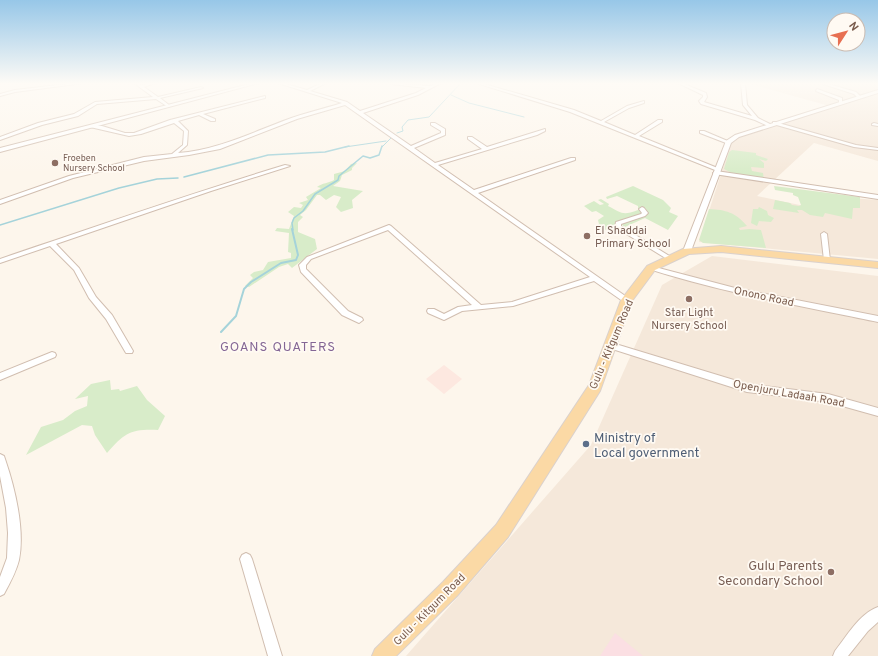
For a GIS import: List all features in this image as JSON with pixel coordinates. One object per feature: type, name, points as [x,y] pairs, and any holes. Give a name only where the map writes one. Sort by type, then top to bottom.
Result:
[{"type":"main road","name":"Gulu - Kitgum Road","points":[[382,656],[450,589],[502,531],[595,386],[609,346],[628,300],[651,268],[669,258],[687,251],[721,249],[878,265]]},
{"type":"street","points":[[0,139],[40,124],[78,114]]},
{"type":"street","points":[[0,150],[139,114]]},
{"type":"street","points":[[92,126],[102,126],[130,135],[166,122],[199,114],[213,120]]},
{"type":"street","points":[[0,202],[71,177],[144,159],[200,152],[234,142],[312,114]]},
{"type":"street","points":[[362,114],[628,300]]},
{"type":"street","points":[[579,114],[636,136],[716,171],[878,197]]},
{"type":"street","points":[[602,122],[617,114]]},
{"type":"street","points":[[738,114],[856,146],[878,149]]},
{"type":"street","points":[[752,114],[757,119]]},
{"type":"street","points":[[687,251],[728,142],[737,136],[804,114]]},
{"type":"street","points":[[166,122],[175,121],[186,131],[185,145],[173,155]]},
{"type":"street","points":[[636,136],[660,121]]},
{"type":"street","points":[[410,148],[443,134],[443,130],[433,124]]},
{"type":"street","points":[[434,165],[539,133],[543,130]]},
{"type":"street","points":[[702,132],[728,142]]},
{"type":"street","points":[[470,138],[486,150]]},
{"type":"street","points":[[475,192],[573,159]]},
{"type":"street","points":[[0,261],[287,166]]},
{"type":"street","points":[[642,209],[645,211],[643,215],[618,223],[618,227],[669,258]]},
{"type":"street","points":[[359,320],[345,313],[303,270],[302,265],[309,258],[389,227],[479,308]]},
{"type":"street","points":[[824,234],[827,260]]},
{"type":"street","points":[[51,243],[77,269],[93,298],[110,317],[129,351]]},
{"type":"street","name":"Onono Road","points":[[651,268],[678,277],[721,287],[878,320]]},
{"type":"street","points":[[431,311],[444,317],[461,309],[513,304],[595,278]]},
{"type":"street","name":"Openjuru Ladaah Road","points":[[609,346],[747,388],[828,398],[878,412]]},
{"type":"street","points":[[0,377],[52,355]]},
{"type":"street","points":[[0,459],[13,510],[12,559],[0,590]]},
{"type":"street","points":[[246,559],[275,656]]},
{"type":"street","points":[[840,656],[862,626],[878,613]]},
{"type":"shaded area","points":[[812,114],[878,114],[878,161],[814,143],[757,196],[842,214],[850,198],[878,200],[878,259],[699,242],[731,143],[738,138]]},
{"type":"shaded area","points":[[712,256],[878,276],[878,656],[406,656],[591,445],[662,285]]},
{"type":"shaded area","points":[[444,365],[462,379],[444,394],[426,379]]},
{"type":"shaded area","points":[[615,633],[643,656],[600,656]]},
{"type":"green space","points":[[732,150],[756,153],[756,155],[768,159],[766,161],[759,159],[764,163],[764,168],[751,167],[752,171],[763,173],[764,180],[724,172],[730,172],[724,169],[729,152]]},
{"type":"green space","points":[[357,163],[352,170],[342,175],[340,181],[333,186],[363,191],[352,200],[353,208],[341,212],[336,207],[341,197],[334,195],[326,200],[320,195],[317,195],[306,210],[300,215],[303,217],[298,222],[298,232],[315,239],[317,249],[292,268],[288,264],[279,267],[249,287],[245,286],[253,278],[250,275],[254,272],[263,270],[268,262],[291,258],[291,253],[288,252],[289,233],[275,231],[277,228],[289,229],[294,216],[288,212],[294,207],[301,208],[303,205],[299,203],[308,200],[306,197],[321,188],[317,187],[334,180],[334,174],[345,171],[351,164]]},
{"type":"green space","points":[[633,186],[663,200],[671,208],[669,212],[678,216],[668,230],[645,218],[625,227],[622,225],[613,231],[609,228],[603,231],[595,227],[599,224],[598,220],[604,216],[596,211],[592,212],[584,206],[594,201],[600,205],[604,204],[598,200],[601,199],[609,204],[608,206],[622,213],[629,213],[638,210],[638,206],[617,196],[607,199],[606,197]]},
{"type":"green space","points":[[774,186],[860,197],[860,208],[853,208],[852,219],[825,213],[823,217],[810,215],[802,210],[797,210],[799,213],[773,209],[775,200],[790,203],[792,205],[801,205],[798,197],[793,195],[793,193],[775,190]]},
{"type":"green space","points":[[759,207],[767,211],[768,215],[774,218],[771,222],[759,221],[757,226],[751,223],[753,209],[758,209]]},
{"type":"green space","points":[[709,209],[725,211],[743,221],[747,226],[739,228],[740,230],[761,230],[766,248],[703,243],[699,240]]},
{"type":"green space","points":[[110,380],[111,390],[119,389],[120,391],[137,386],[147,400],[165,416],[158,430],[141,430],[129,434],[119,441],[107,453],[95,435],[92,426],[82,425],[26,455],[41,427],[63,420],[75,411],[87,406],[88,396],[75,399],[91,384]]},
{"type":"waterway","points":[[397,133],[403,131],[402,127],[408,120],[429,117],[432,114]]},
{"type":"waterway","points":[[511,114],[524,117]]},
{"type":"waterway","points":[[382,147],[393,136]]},
{"type":"waterway","points":[[345,147],[386,141]]},
{"type":"waterway","points":[[345,147],[349,146]]},
{"type":"waterway","points":[[293,230],[292,223],[294,218],[303,211],[315,194],[338,180],[339,176],[363,156],[370,158],[379,155],[382,146]]},
{"type":"waterway","points":[[184,177],[268,155],[325,152],[345,147]]},
{"type":"waterway","points":[[0,225],[119,188],[157,179],[178,178]]},
{"type":"waterway","points":[[221,332],[236,316],[244,289],[251,282],[281,263],[296,260],[298,255],[292,229]]},
{"type":"place","name":"Froeben Nursery School","points":[[55,163]]},
{"type":"place","name":"El Shaddai Primary School","points":[[587,236]]},
{"type":"place","name":"Star Light Nursery School","points":[[689,299]]},
{"type":"place","name":"Ministry of Local government","points":[[586,444]]},
{"type":"place","name":"Gulu Parents Secondary School","points":[[831,572]]},
{"type":"district","name":"GOANS QUATERS","points":[[278,346]]}]
